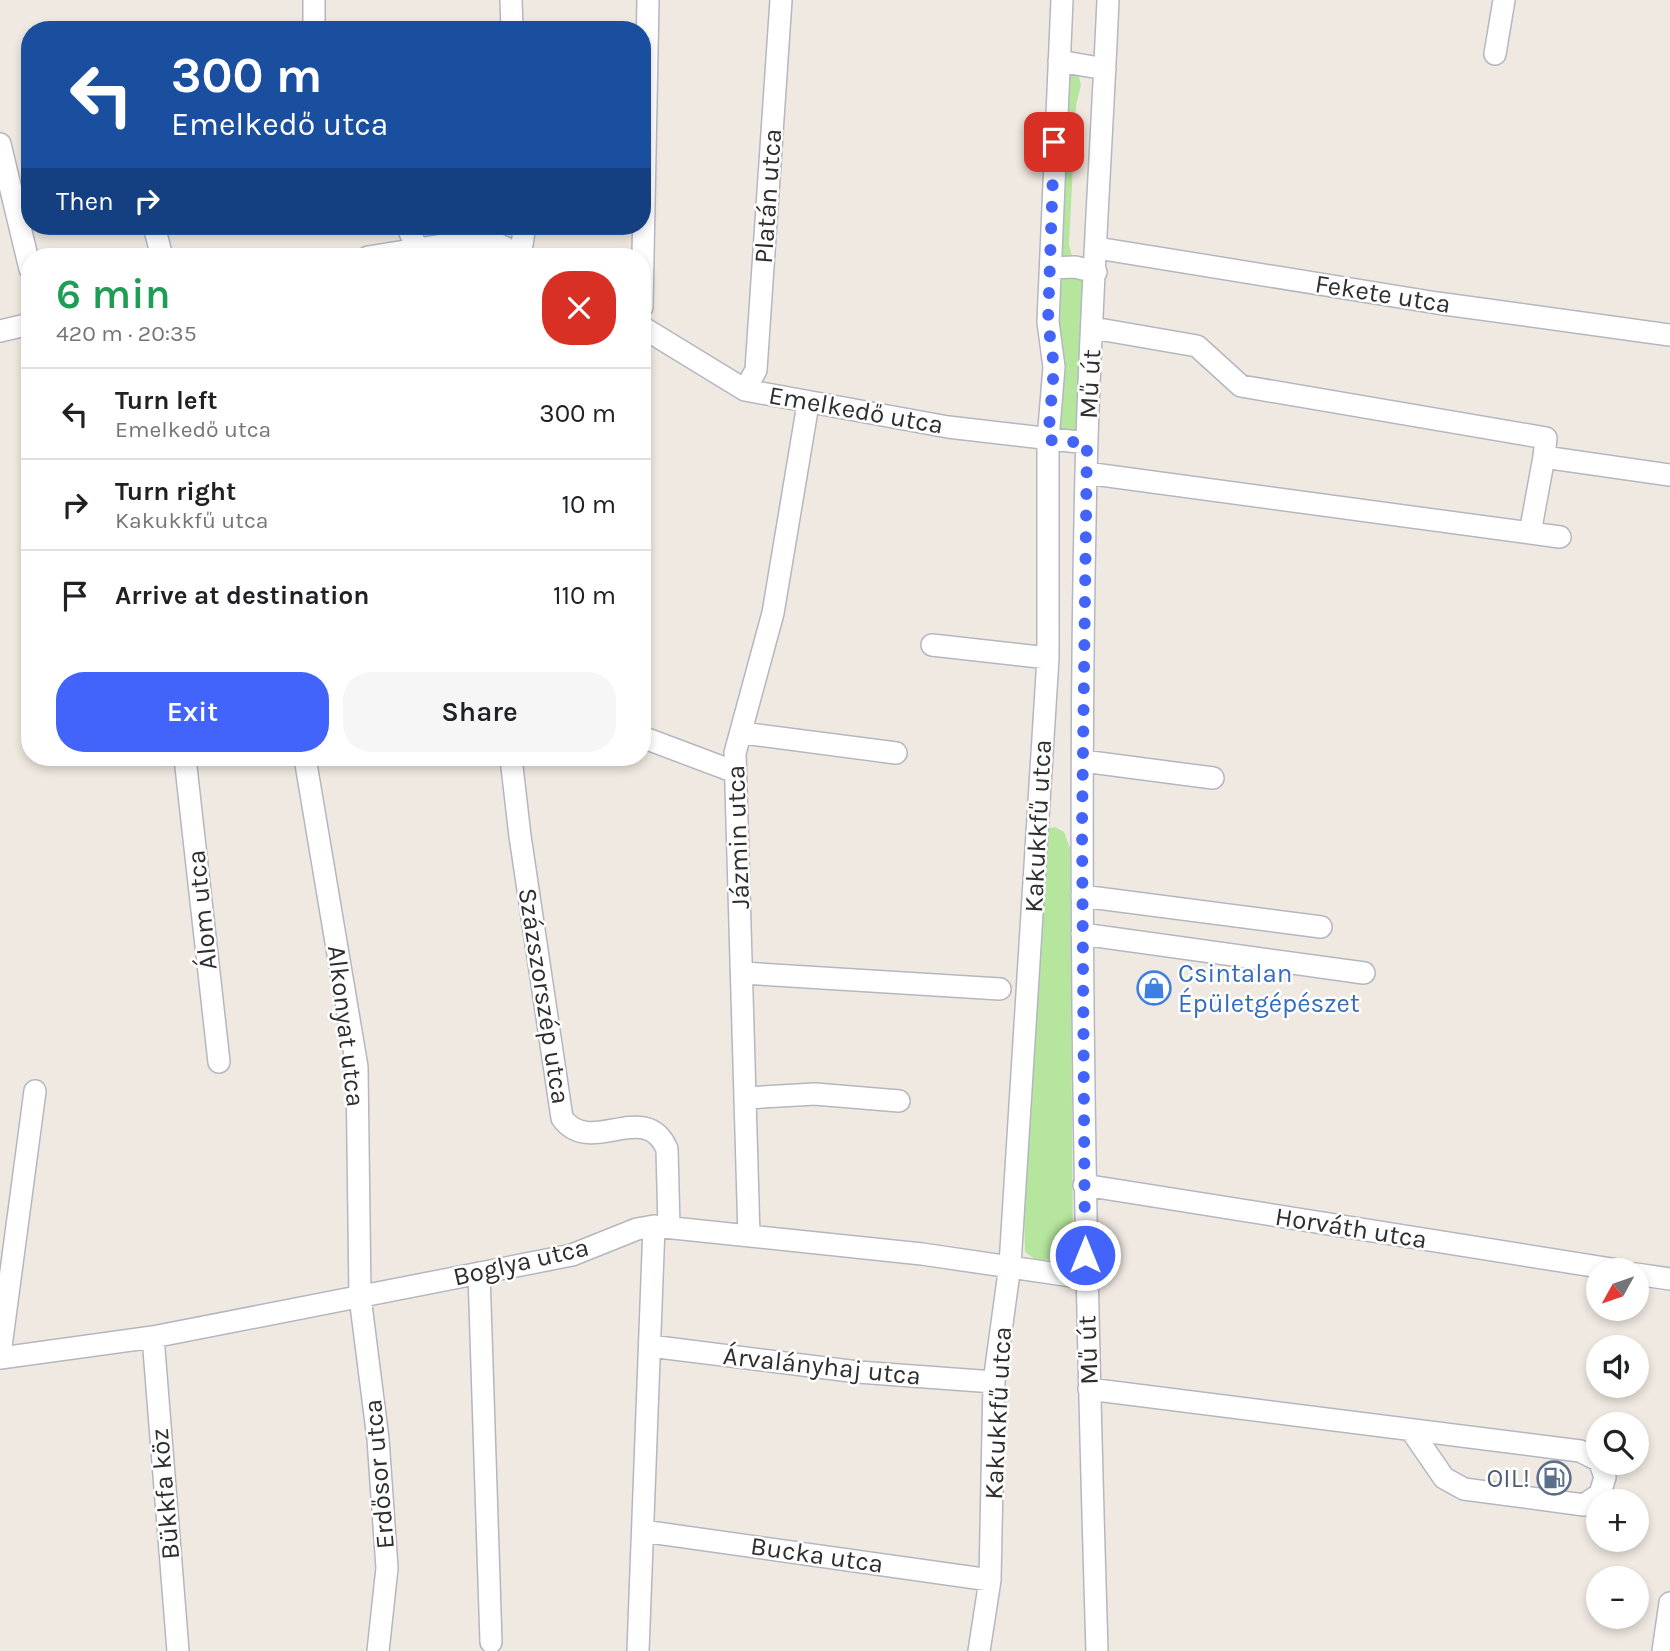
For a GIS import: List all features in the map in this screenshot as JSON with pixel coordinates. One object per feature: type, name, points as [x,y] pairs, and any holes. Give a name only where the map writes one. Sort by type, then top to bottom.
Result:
[{"type":"street","points":[[314,0],[314,21]]},
{"type":"street","points":[[511,0],[512,21]]},
{"type":"street","points":[[648,0],[648,21]]},
{"type":"street","name":"Platán utca","points":[[745,390],[756,370],[781,0]]},
{"type":"street","name":"Kakukkfű utca","points":[[979,1651],[990,1580],[994,1382],[1010,1265],[1048,658],[1048,440],[1054,367],[1048,322],[1062,0]]},
{"type":"street","name":"Mű út","points":[[1097,1651],[1085,1278],[1082,896],[1086,473],[1108,0]]},
{"type":"street","points":[[1495,54],[1504,0]]},
{"type":"street","points":[[1059,61],[1105,69]]},
{"type":"street","points":[[0,144],[21,232]]},
{"type":"street","points":[[411,235],[417,248],[486,238],[505,248]]},
{"type":"street","name":"Fekete utca","points":[[1097,248],[1437,303],[1670,335]]},
{"type":"street","points":[[1051,268],[1075,267],[1096,272]]},
{"type":"street","points":[[0,331],[21,326]]},
{"type":"street","points":[[1093,328],[1197,346],[1241,386],[1546,438],[1530,533]]},
{"type":"street","name":"Emelkedő utca","points":[[651,333],[745,390],[808,404],[1048,440],[1087,443]]},
{"type":"street","name":"Jázmin utca","points":[[749,1236],[735,753],[743,733],[773,613],[793,509],[808,404]]},
{"type":"street","points":[[1544,457],[1670,475]]},
{"type":"street","points":[[1086,473],[1560,537]]},
{"type":"street","points":[[932,645],[1048,658]]},
{"type":"street","points":[[743,733],[896,753]]},
{"type":"street","points":[[651,740],[735,772]]},
{"type":"street","points":[[1083,761],[1213,778]]},
{"type":"street","name":"Álom utca","points":[[186,766],[219,1062]]},
{"type":"street","name":"Alkonyat utca","points":[[306,766],[357,1067],[360,1297]]},
{"type":"street","name":"Százszorszép utca","points":[[512,766],[562,1118],[571,1130],[583,1133],[639,1127],[653,1129],[663,1139],[667,1149],[661,1227]]},
{"type":"street","points":[[1082,896],[1321,927]]},
{"type":"street","points":[[1082,934],[1364,974]]},
{"type":"street","points":[[743,973],[1000,989]]},
{"type":"street","points":[[0,1356],[35,1091]]},
{"type":"street","points":[[746,1098],[815,1094],[899,1101]]},
{"type":"street","name":"Horváth utca","points":[[1084,1185],[1586,1265]]},
{"type":"street","points":[[638,1651],[650,1346],[661,1227]]},
{"type":"street","name":"Boglya utca","points":[[0,1356],[153,1337],[360,1297],[572,1255],[637,1229],[661,1227],[1010,1265],[1085,1278]]},
{"type":"street","points":[[479,1273],[491,1642]]},
{"type":"street","points":[[1649,1275],[1670,1279]]},
{"type":"street","name":"Erdősor utca","points":[[360,1297],[378,1439],[387,1567],[378,1651]]},
{"type":"street","name":"Bükkfa köz","points":[[153,1337],[178,1651]]},
{"type":"street","name":"Árvalányhaj utca","points":[[650,1346],[858,1372],[994,1382]]},
{"type":"street","points":[[1089,1389],[1580,1451],[1586,1454]]},
{"type":"street","points":[[1411,1430],[1444,1478],[1464,1489],[1584,1505],[1600,1494],[1605,1475]]},
{"type":"street","name":"Bucka utca","points":[[643,1531],[990,1580]]},
{"type":"street","points":[[1664,1651],[1670,1603]]},
{"type":"green space","points":[[1059,68],[1077,70],[1081,85],[1076,105],[1069,245],[1075,267],[1084,274],[1087,443],[1048,440]]},
{"type":"green space","points":[[1055,827],[1064,832],[1070,848],[1073,1249],[1064,1259],[1036,1260],[1025,1252],[1023,1179],[1046,829]]},
{"type":"place","name":"Csintalan Épületgépészet","points":[[1154,988]]},
{"type":"place","name":"OIL!","points":[[1554,1478]]},
{"type":"route","points":[[1054,142],[1048,322],[1054,367],[1048,440],[1087,443],[1082,828],[1085,1255]]}]
